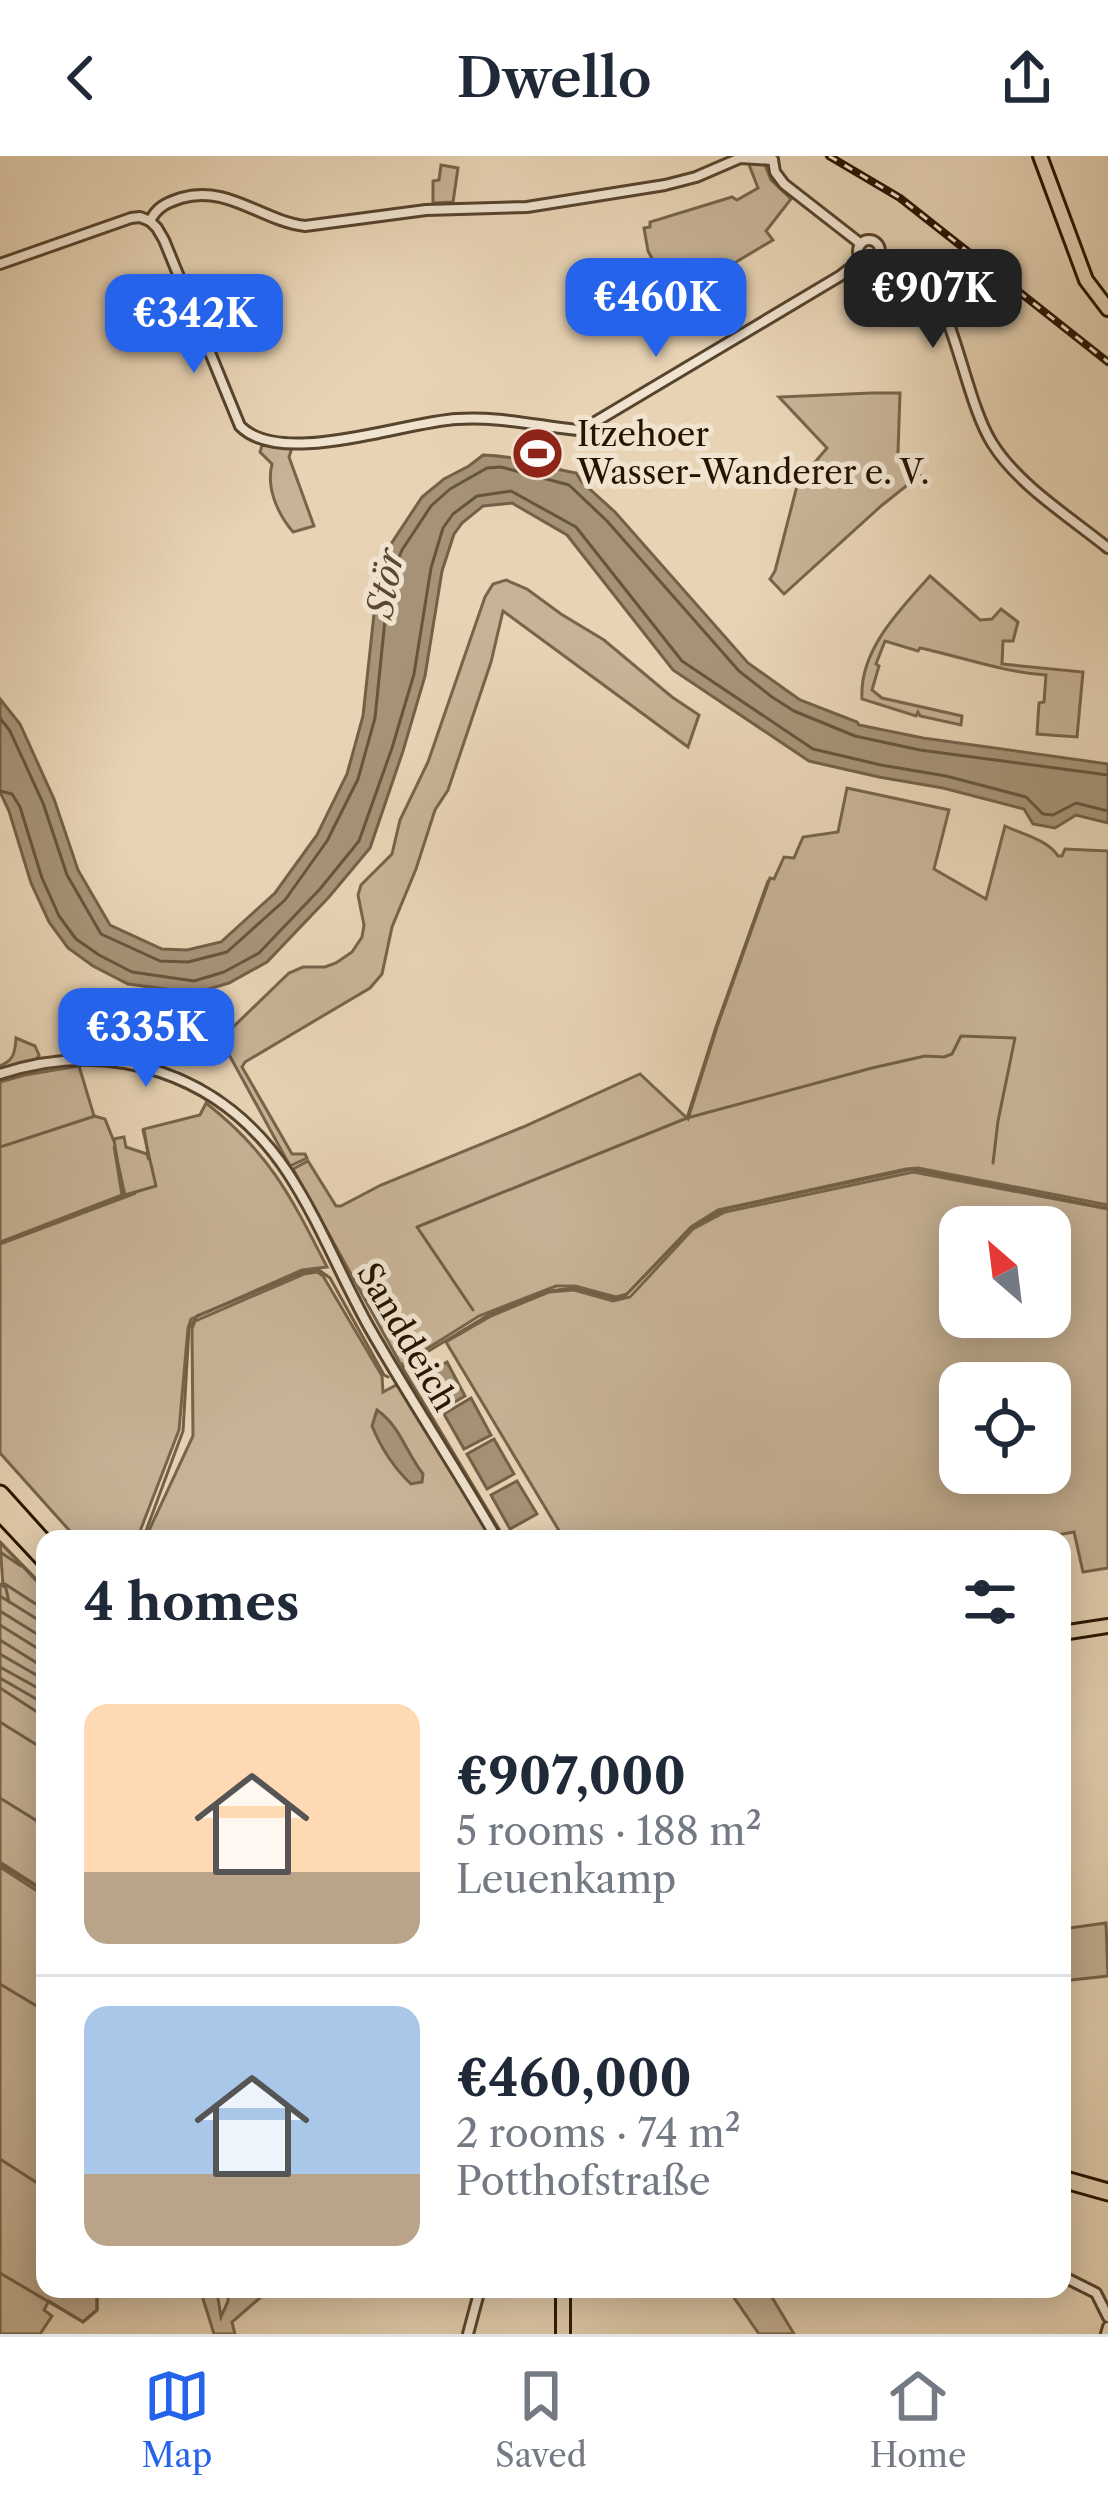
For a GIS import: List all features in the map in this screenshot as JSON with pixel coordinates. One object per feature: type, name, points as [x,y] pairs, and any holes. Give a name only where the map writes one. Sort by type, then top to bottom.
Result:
[{"type":"highway","points":[[0,1494],[36,1534]]},
{"type":"highway","points":[[0,1512],[36,1550]]},
{"type":"highway","points":[[1071,2182],[1108,2192]]},
{"type":"highway","points":[[1071,2192],[1108,2202]]},
{"type":"main road","points":[[1040,156],[1082,269],[1108,309]]},
{"type":"main road","points":[[1071,1632],[1108,1626]]},
{"type":"main road","points":[[562,2298],[563,2334]]},
{"type":"street","points":[[150,221],[166,203],[212,194],[290,223],[315,226],[426,210],[527,208],[665,185],[740,158],[774,158],[784,184],[861,244]]},
{"type":"street","points":[[0,264],[131,218],[150,221],[164,240],[243,430],[257,440],[310,443],[455,419],[578,430],[846,273],[862,259]]},
{"type":"street","points":[[861,244],[876,242],[880,254],[917,271],[933,289],[980,422],[995,448],[1108,548]]},
{"type":"street","points":[[861,244],[862,259]]},
{"type":"street","points":[[862,259],[872,261],[880,254]]},
{"type":"street","name":"Sanddeich","points":[[0,1074],[73,1059],[148,1067],[221,1102],[261,1137],[302,1196],[382,1349],[492,1530]]},
{"type":"street","points":[[1071,2280],[1096,2293],[1108,2317]]},
{"type":"street","points":[[468,2334],[478,2298]]},
{"type":"shaded area","points":[[748,162],[765,165],[771,180],[791,199],[766,231],[773,240],[674,299],[648,251],[644,228],[650,222],[732,197],[737,200],[758,188]]},
{"type":"shaded area","points":[[441,165],[458,168],[453,202],[433,203],[433,181],[439,180]]},
{"type":"shaded area","points":[[900,393],[898,453],[920,475],[784,594],[770,579],[798,482],[827,448],[779,397]]},
{"type":"shaded area","points":[[262,445],[292,448],[289,457],[314,526],[293,532],[282,517],[272,491],[272,464],[260,452]]},
{"type":"shaded area","points":[[930,576],[980,620],[992,619],[1001,609],[1018,622],[1013,641],[1003,641],[1002,664],[1083,672],[1077,737],[1037,734],[1046,675],[885,641],[872,690],[882,698],[962,716],[961,725],[862,699],[874,648]]},
{"type":"shaded area","points":[[506,580],[604,640],[699,715],[688,747],[503,611],[448,790],[435,810],[392,927],[382,974],[370,988],[242,1067],[292,1154],[307,1158],[290,1166],[224,1039],[289,973],[336,963],[362,937],[361,885],[392,854],[400,820],[428,762],[485,597],[493,584]]},
{"type":"shaded area","points":[[847,788],[949,810],[934,869],[986,899],[1005,826],[1041,842],[1058,856],[1065,849],[1108,851],[1108,1205],[918,1168],[718,1210],[691,1227],[627,1294],[616,1297],[556,1286],[479,1316],[401,1365],[293,1169],[308,1161],[336,1206],[341,1206],[640,1074],[688,1119],[770,878],[774,879],[784,857],[794,858],[803,837],[838,832]]},
{"type":"shaded area","points":[[16,1038],[35,1046],[39,1055],[36,1061],[0,1071],[13,1055]]},
{"type":"shaded area","points":[[79,1066],[94,1116],[105,1119],[113,1139],[124,1137],[126,1147],[147,1154],[149,1160],[144,1129],[200,1115],[206,1103],[263,1158],[327,1267],[302,1270],[191,1319],[179,1430],[140,1530],[69,1530],[0,1453],[0,1244],[136,1193],[125,1195],[114,1146],[122,1195],[0,1242],[0,1082]]},
{"type":"shaded area","points":[[913,1172],[1108,1209],[1108,1568],[1083,1572],[1071,1530],[559,1530],[446,1342],[491,1316],[549,1292],[574,1290],[613,1301],[630,1297],[693,1229],[725,1212]]},
{"type":"shaded area","points":[[304,1274],[323,1276],[382,1376],[383,1392],[400,1383],[489,1530],[149,1530],[193,1436],[195,1321]]},
{"type":"shaded area","points":[[0,1542],[36,1580],[36,1885],[0,1862],[0,1584],[3,1586]]},
{"type":"shaded area","points":[[0,1867],[36,1890],[36,2298],[97,2298],[97,2310],[83,2322],[49,2301],[44,2310],[52,2316],[40,2334],[0,2334]]},
{"type":"shaded area","points":[[1106,1923],[1108,1976],[1071,1980],[1071,1928]]},
{"type":"shaded area","points":[[203,2298],[218,2298],[221,2317],[228,2298],[260,2298],[232,2322],[235,2334],[214,2334]]},
{"type":"shaded area","points":[[734,2298],[772,2298],[794,2334],[759,2334]]},
{"type":"water","name":"Stör","points":[[483,455],[576,473],[748,663],[800,700],[859,725],[1108,764],[1108,823],[1076,815],[1055,828],[1033,824],[1024,809],[809,761],[673,670],[567,535],[512,503],[483,506],[454,534],[442,571],[425,676],[370,848],[329,897],[267,962],[229,983],[195,993],[128,984],[68,948],[49,922],[31,883],[0,792],[0,699],[20,724],[54,799],[78,870],[110,925],[162,949],[187,950],[221,942],[275,893],[317,835],[347,774],[363,716],[378,577],[391,544],[422,497]]},
{"type":"water","points":[[447,1362],[465,1396],[441,1410],[422,1376]]},
{"type":"water","points":[[471,1398],[491,1435],[464,1449],[444,1414]]},
{"type":"water","points":[[377,1410],[397,1432],[423,1474],[422,1482],[411,1484],[388,1457],[372,1426]]},
{"type":"water","points":[[494,1439],[514,1474],[487,1489],[467,1454]]},
{"type":"water","points":[[517,1481],[537,1514],[510,1529],[491,1495]]},
{"type":"waterway","points":[[687,1118],[768,881]]},
{"type":"waterway","points":[[473,1310],[417,1227],[687,1118],[872,1068],[925,1056],[944,1057],[952,1054],[961,1036],[1015,1038],[993,1163]]},
{"type":"waterway","points":[[0,1147],[95,1116]]},
{"type":"waterway","points":[[125,1195],[156,1186],[143,1130]]},
{"type":"waterway","points":[[0,1243],[123,1196],[114,1140]]},
{"type":"waterway","points":[[500,1530],[402,1367],[490,1314],[549,1291],[573,1288],[616,1299],[625,1296],[692,1227],[725,1209],[912,1169],[1108,1208]]},
{"type":"waterway","points":[[146,1530],[183,1431],[189,1328],[197,1316],[303,1272],[319,1270],[330,1278],[388,1377]]},
{"type":"waterway","points":[[0,1542],[36,1579]]},
{"type":"waterway","points":[[0,1552],[21,1566]]},
{"type":"waterway","points":[[9,1602],[5,1584],[36,1604]]},
{"type":"waterway","points":[[0,1596],[36,1618]]},
{"type":"waterway","points":[[0,1611],[36,1633]]},
{"type":"waterway","points":[[0,1625],[36,1647]]},
{"type":"waterway","points":[[0,1640],[36,1662]]},
{"type":"waterway","points":[[0,1654],[36,1675]]},
{"type":"waterway","points":[[0,1667],[36,1687]]},
{"type":"waterway","points":[[0,1678],[36,1699]]},
{"type":"waterway","points":[[0,1688],[36,1711]]},
{"type":"waterway","points":[[0,1722],[36,1744]]},
{"type":"waterway","points":[[0,1798],[36,1820]]},
{"type":"waterway","points":[[0,1864],[36,1886]]},
{"type":"waterway","points":[[0,1984],[36,2006]]},
{"type":"waterway","points":[[0,2159],[36,2182]]},
{"type":"waterway","points":[[0,2273],[36,2294]]},
{"type":"waterway","points":[[42,2298],[83,2322],[97,2310],[97,2298]]},
{"type":"railway","points":[[829,156],[900,198],[1108,362]]},
{"type":"place","name":"Itzehoer Wasser-Wanderer e. V.","points":[[538,453]]}]
